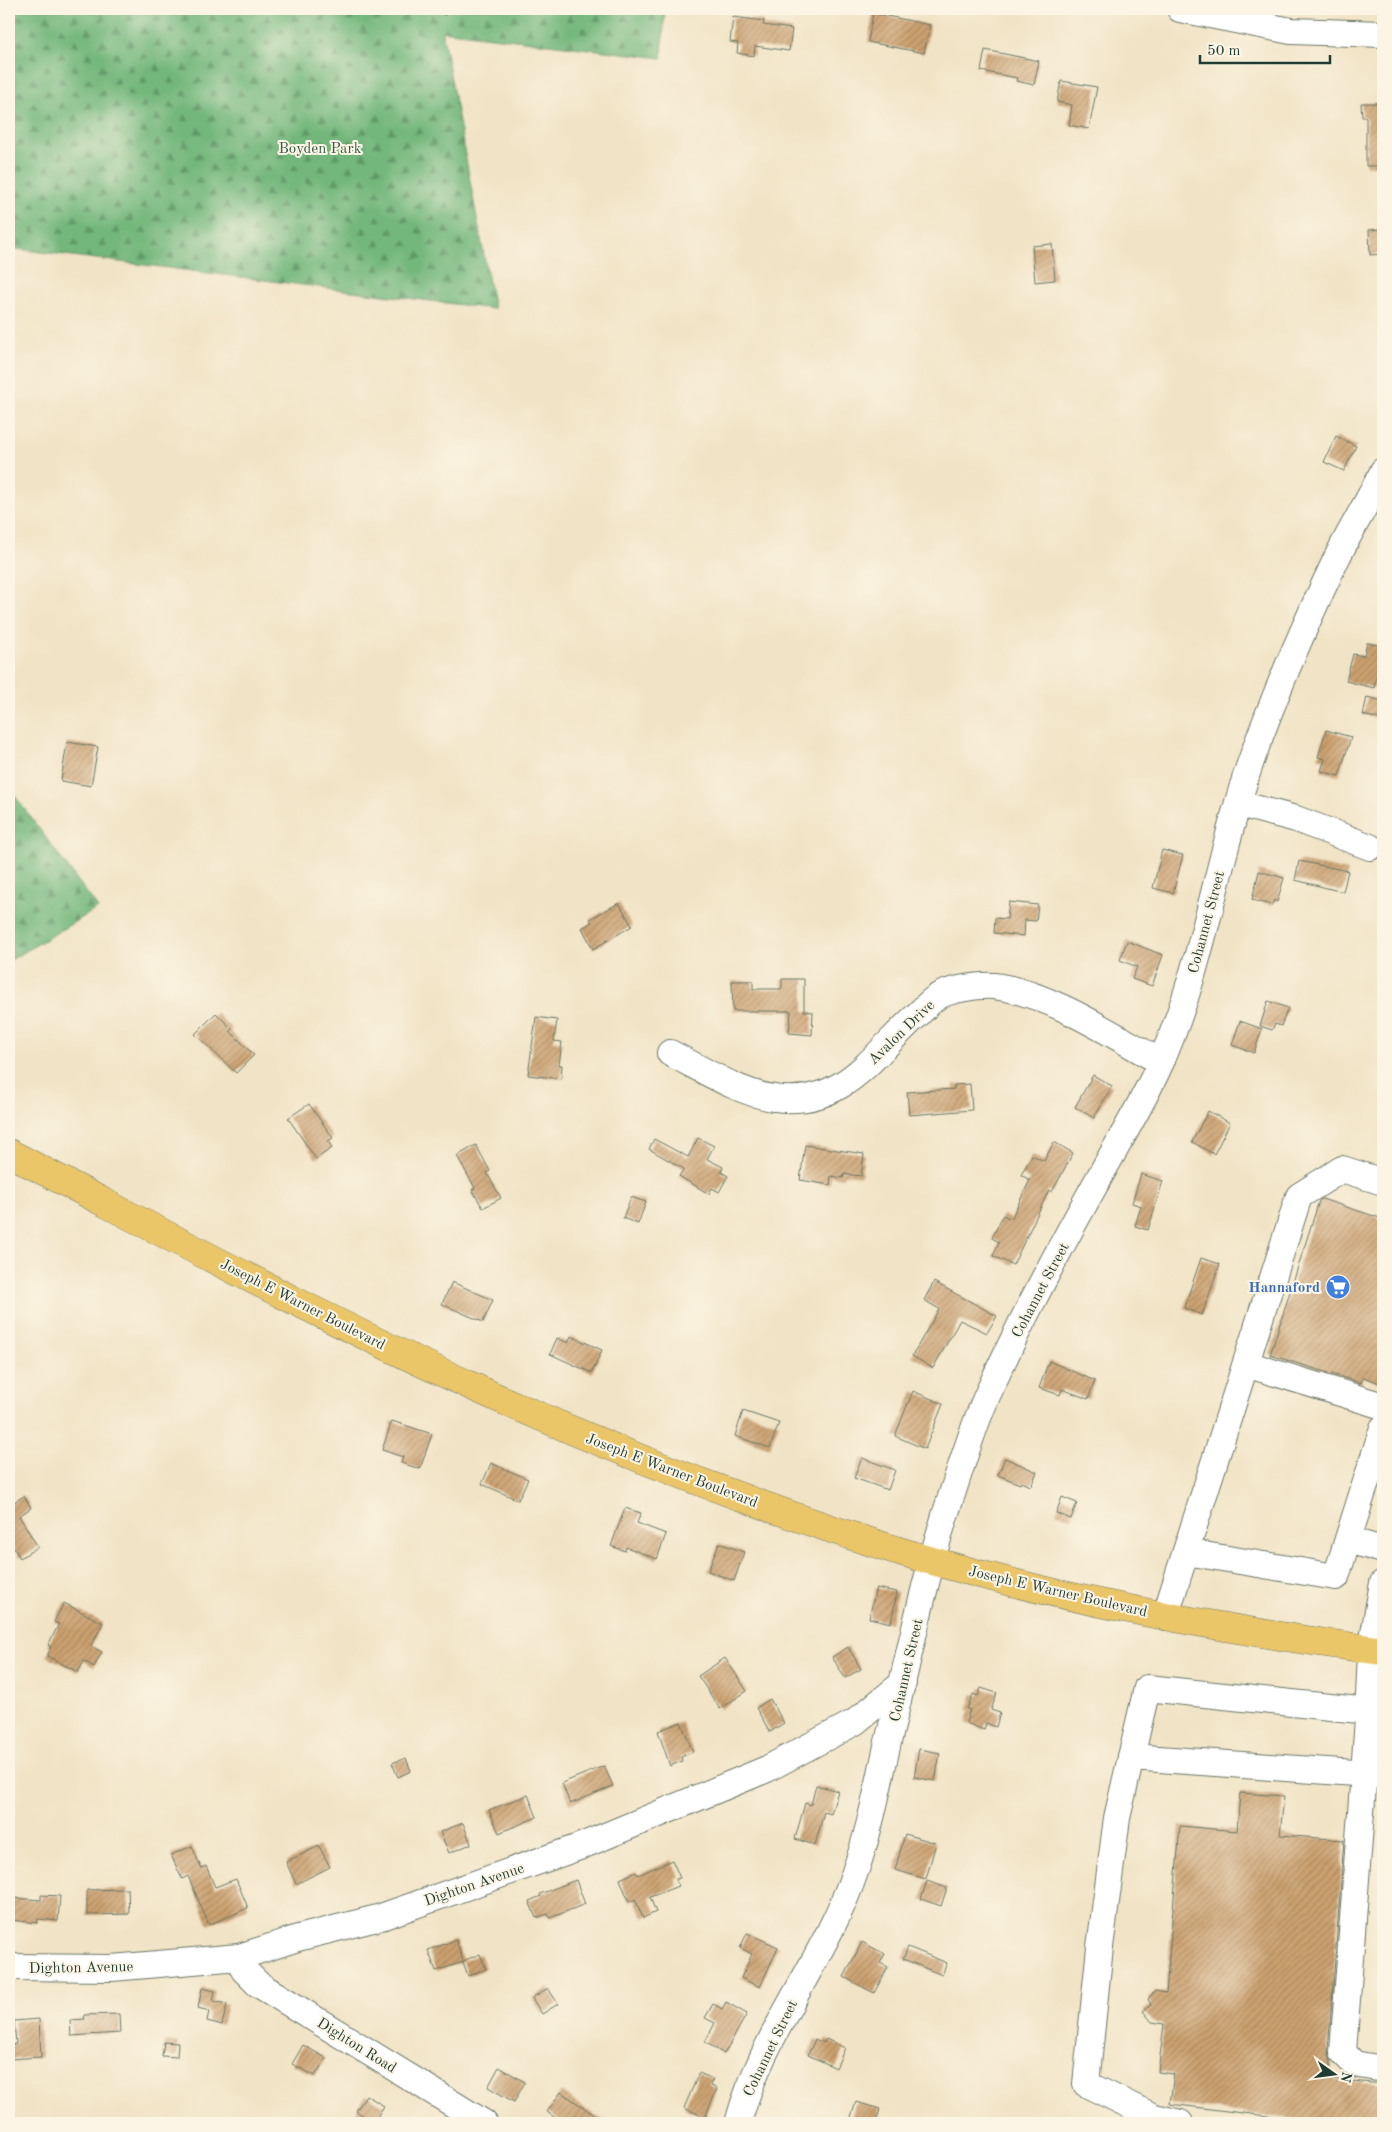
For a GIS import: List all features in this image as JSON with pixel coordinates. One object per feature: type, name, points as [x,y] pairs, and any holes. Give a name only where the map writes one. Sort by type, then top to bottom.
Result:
[{"type":"main road","name":"Joseph E Warner Boulevard","points":[[9,1153],[383,1344],[556,1424],[727,1492],[851,1536],[1028,1586],[1205,1625],[1377,1650]]},
{"type":"street","points":[[1180,9],[1291,31],[1383,34]]},
{"type":"street","name":"Cohannet Street","points":[[738,2123],[744,2098],[770,2041],[840,1912],[856,1871],[873,1810],[932,1560],[951,1495],[984,1402],[1049,1273],[1142,1102],[1161,1062],[1194,969],[1249,767],[1286,668],[1335,562],[1383,471]]},
{"type":"street","points":[[1239,804],[1296,819],[1370,847]]},
{"type":"street","name":"Avalon Drive","points":[[670,1053],[750,1092],[774,1098],[807,1098],[839,1088],[869,1065],[906,1025],[938,996],[971,987],[992,986],[1019,990],[1060,1007],[1161,1062]]},
{"type":"street","points":[[1165,1617],[1299,1196],[1342,1168],[1383,1182]]},
{"type":"street","points":[[1246,1364],[1383,1406]]},
{"type":"street","points":[[1186,1552],[1336,1577],[1383,1428]]},
{"type":"street","points":[[1348,1540],[1383,1550]]},
{"type":"street","points":[[1383,1583],[1373,1717],[1374,1774],[1372,1814],[1343,2052],[1354,2064],[1383,2069]]},
{"type":"street","name":"Dighton Avenue","points":[[9,1967],[112,1968],[239,1957],[298,1938],[381,1917],[579,1847],[767,1769],[855,1722],[903,1683]]},
{"type":"street","points":[[1180,2123],[1154,2117],[1086,2084],[1100,1947],[1117,1818],[1147,1688],[1373,1717]]},
{"type":"street","points":[[1131,1757],[1374,1774]]},
{"type":"street","name":"Dighton Road","points":[[239,1957],[244,1970],[258,1984],[484,2123]]},
{"type":"path","points":[[428,9],[444,14],[452,9]]},
{"type":"green space","name":"Boyden Park","points":[[9,9],[665,9],[662,58],[442,31],[494,309],[9,248]]},
{"type":"green space","points":[[9,788],[98,908],[9,961]]},
{"type":"building","points":[[873,13],[930,25],[924,53],[868,42]]},
{"type":"building","points":[[733,17],[764,21],[763,25],[792,29],[789,51],[755,46],[754,56],[737,53],[738,43],[730,42]]},
{"type":"building","points":[[985,50],[1039,61],[1034,85],[1016,81],[1017,78],[981,71]]},
{"type":"building","points":[[1061,81],[1097,87],[1089,129],[1069,125],[1072,105],[1057,102]]},
{"type":"building","points":[[1361,103],[1383,103],[1383,166],[1366,166],[1366,117],[1362,117]]},
{"type":"building","points":[[1383,229],[1383,254],[1370,255],[1369,230]]},
{"type":"building","points":[[1052,244],[1055,280],[1035,282],[1032,246]]},
{"type":"building","points":[[1336,436],[1356,446],[1344,471],[1324,462]]},
{"type":"building","points":[[1367,643],[1383,646],[1383,663],[1380,662],[1374,688],[1346,681],[1353,654],[1364,656]]},
{"type":"building","points":[[1367,697],[1383,701],[1383,720],[1363,715]]},
{"type":"building","points":[[1326,730],[1351,737],[1339,776],[1321,771],[1325,759],[1318,757]]},
{"type":"building","points":[[67,742],[98,747],[91,786],[61,781]]},
{"type":"building","points":[[1162,850],[1183,855],[1173,893],[1153,888]]},
{"type":"building","points":[[1299,861],[1348,871],[1343,892],[1295,880]]},
{"type":"building","points":[[1259,871],[1284,878],[1277,902],[1274,900],[1272,905],[1252,900]]},
{"type":"building","points":[[1009,902],[1038,905],[1036,921],[1025,920],[1024,936],[994,933],[995,918],[1007,919]]},
{"type":"building","points":[[619,903],[632,926],[593,949],[582,928],[592,922],[590,919]]},
{"type":"building","points":[[1127,941],[1163,955],[1152,986],[1132,979],[1137,967],[1120,960]]},
{"type":"building","points":[[782,979],[804,979],[804,1011],[813,1012],[812,1035],[789,1033],[791,1011],[733,1011],[732,981],[753,981],[753,989],[782,989]]},
{"type":"building","points":[[1268,1001],[1288,1008],[1281,1026],[1275,1024],[1272,1030],[1260,1026]]},
{"type":"building","points":[[216,1013],[232,1029],[230,1031],[254,1055],[236,1073],[195,1034]]},
{"type":"building","points":[[536,1017],[557,1020],[554,1041],[562,1042],[559,1065],[562,1065],[561,1079],[528,1075]]},
{"type":"building","points":[[1240,1021],[1262,1029],[1254,1053],[1232,1045]]},
{"type":"building","points":[[1093,1075],[1112,1086],[1094,1118],[1075,1107]]},
{"type":"building","points":[[970,1084],[972,1110],[909,1115],[907,1092],[954,1089],[954,1085]]},
{"type":"building","points":[[309,1104],[333,1138],[328,1141],[332,1148],[316,1159],[288,1118]]},
{"type":"building","points":[[1208,1111],[1230,1123],[1214,1154],[1192,1142]]},
{"type":"building","points":[[698,1138],[714,1146],[707,1159],[723,1167],[721,1172],[728,1176],[719,1192],[712,1188],[709,1194],[679,1176],[684,1169],[649,1149],[654,1139],[688,1157]]},
{"type":"building","points":[[1054,1142],[1073,1153],[1052,1192],[1049,1190],[1013,1265],[993,1256],[999,1242],[992,1238],[1003,1215],[1011,1219],[1030,1180],[1021,1175],[1032,1155],[1044,1161]]},
{"type":"building","points":[[476,1145],[490,1171],[487,1173],[501,1198],[483,1208],[472,1190],[475,1188],[457,1156]]},
{"type":"building","points":[[805,1145],[864,1154],[861,1176],[844,1174],[843,1178],[831,1176],[830,1185],[800,1180]]},
{"type":"building","points":[[1141,1174],[1163,1181],[1148,1230],[1135,1226],[1141,1206],[1132,1203]]},
{"type":"building","points":[[631,1197],[646,1202],[638,1224],[623,1218]]},
{"type":"building","name":"Hannaford","points":[[1322,1199],[1383,1219],[1383,1384],[1363,1377],[1361,1383],[1270,1355],[1319,1201]]},
{"type":"building","points":[[1201,1258],[1220,1264],[1202,1315],[1184,1308]]},
{"type":"building","points":[[452,1282],[493,1300],[483,1322],[442,1304]]},
{"type":"building","points":[[934,1282],[997,1316],[987,1333],[960,1320],[933,1368],[912,1356],[939,1309],[924,1300]]},
{"type":"building","points":[[571,1336],[602,1350],[592,1373],[550,1354],[557,1338],[568,1343]]},
{"type":"building","points":[[1049,1361],[1095,1381],[1088,1399],[1062,1389],[1060,1395],[1039,1388]]},
{"type":"building","points":[[913,1391],[943,1404],[925,1449],[895,1436]]},
{"type":"building","points":[[743,1411],[779,1423],[770,1448],[735,1436]]},
{"type":"building","points":[[392,1421],[432,1434],[420,1469],[401,1463],[403,1457],[382,1450]]},
{"type":"building","points":[[862,1458],[895,1470],[888,1490],[854,1478]]},
{"type":"building","points":[[1005,1458],[1037,1472],[1031,1486],[1021,1482],[1020,1484],[998,1475]]},
{"type":"building","points":[[491,1463],[528,1479],[518,1500],[482,1484]]},
{"type":"building","points":[[24,1496],[31,1508],[19,1516],[38,1547],[20,1558],[9,1540],[9,1500],[11,1504]]},
{"type":"building","points":[[1062,1497],[1077,1503],[1071,1519],[1056,1513]]},
{"type":"building","points":[[625,1508],[641,1513],[637,1523],[666,1534],[657,1559],[626,1547],[625,1551],[611,1546]]},
{"type":"building","points":[[719,1543],[744,1552],[734,1581],[708,1571]]},
{"type":"building","points":[[876,1588],[897,1592],[891,1623],[869,1618]]},
{"type":"building","points":[[64,1603],[103,1623],[91,1646],[102,1652],[94,1667],[84,1661],[78,1672],[47,1656],[51,1647],[48,1645],[59,1624],[54,1622]]},
{"type":"building","points":[[848,1647],[861,1669],[845,1678],[832,1657]]},
{"type":"building","points":[[725,1658],[747,1691],[720,1709],[698,1676]]},
{"type":"building","points":[[981,1688],[997,1693],[991,1710],[1000,1713],[996,1727],[986,1723],[984,1730],[966,1723],[970,1710],[967,1709],[973,1694],[978,1696]]},
{"type":"building","points":[[770,1699],[784,1723],[770,1732],[756,1708]]},
{"type":"building","points":[[681,1722],[693,1752],[681,1757],[682,1761],[670,1766],[658,1731]]},
{"type":"building","points":[[919,1749],[940,1753],[935,1781],[914,1777]]},
{"type":"building","points":[[406,1758],[411,1771],[398,1777],[392,1763]]},
{"type":"building","points":[[604,1766],[613,1786],[570,1804],[562,1783]]},
{"type":"building","points":[[816,1785],[838,1791],[831,1814],[824,1812],[815,1845],[795,1839],[805,1803],[811,1805]]},
{"type":"building","points":[[1240,1793],[1284,1796],[1280,1835],[1344,1840],[1328,2051],[1331,2061],[1330,2079],[1383,2084],[1383,2123],[1316,2123],[1170,2104],[1174,2074],[1158,2072],[1164,2024],[1152,2022],[1143,2011],[1151,2005],[1148,1999],[1155,1991],[1166,1993],[1180,1826],[1237,1831]]},
{"type":"building","points":[[528,1795],[537,1817],[499,1833],[489,1810]]},
{"type":"building","points":[[463,1823],[471,1844],[449,1853],[440,1832]]},
{"type":"building","points":[[905,1834],[936,1843],[926,1879],[895,1870]]},
{"type":"building","points":[[192,1846],[201,1868],[206,1866],[215,1887],[236,1879],[248,1908],[209,1925],[188,1876],[182,1879],[171,1855]]},
{"type":"building","points":[[319,1846],[330,1867],[296,1884],[286,1862]]},
{"type":"building","points":[[672,1860],[680,1878],[676,1879],[678,1886],[650,1897],[656,1912],[643,1918],[635,1899],[629,1902],[620,1879],[636,1872],[638,1875]]},
{"type":"building","points":[[576,1880],[585,1904],[550,1918],[548,1914],[536,1918],[529,1901],[541,1896],[540,1894]]},
{"type":"building","points":[[927,1881],[947,1888],[941,1906],[921,1899]]},
{"type":"building","points":[[128,1889],[129,1914],[87,1915],[87,1890]]},
{"type":"building","points":[[41,1895],[60,1896],[58,1921],[38,1919],[37,1923],[11,1920],[13,1898],[41,1900]]},
{"type":"building","points":[[747,1933],[778,1947],[760,1987],[741,1978],[752,1954],[740,1948]]},
{"type":"building","points":[[456,1940],[463,1961],[480,1954],[486,1969],[468,1976],[463,1962],[436,1971],[428,1950]]},
{"type":"building","points":[[862,1942],[885,1954],[880,1963],[888,1967],[874,1993],[844,1977]]},
{"type":"building","points":[[908,1947],[947,1963],[942,1975],[903,1959]]},
{"type":"building","points":[[202,1988],[215,1991],[213,2001],[227,2004],[222,2025],[207,2021],[209,2011],[198,2008]]},
{"type":"building","points":[[548,1988],[558,2004],[542,2014],[532,1998]]},
{"type":"building","points":[[726,2002],[747,2014],[724,2054],[705,2042],[715,2023],[705,2018],[713,2004],[722,2009]]},
{"type":"building","points":[[119,2014],[120,2033],[71,2036],[70,2020],[85,2019],[84,2015]]},
{"type":"building","points":[[39,2019],[41,2057],[10,2059],[9,2045],[16,2044],[14,2021]]},
{"type":"building","points":[[815,2039],[824,2043],[826,2039],[845,2048],[836,2068],[808,2055]]},
{"type":"building","points":[[164,2042],[178,2043],[177,2057],[162,2056]]},
{"type":"building","points":[[303,2045],[326,2058],[315,2076],[292,2064]]},
{"type":"building","points":[[499,2067],[525,2082],[514,2102],[488,2087]]},
{"type":"building","points":[[699,2073],[713,2079],[710,2085],[717,2089],[705,2117],[684,2108]]},
{"type":"building","points":[[561,2092],[606,2123],[563,2123],[547,2112]]},
{"type":"building","points":[[366,2095],[384,2106],[374,2122],[356,2111]]},
{"type":"building","points":[[856,2102],[880,2109],[876,2123],[849,2123]]},
{"type":"place","name":"Hannaford","points":[[1338,1287]]}]
